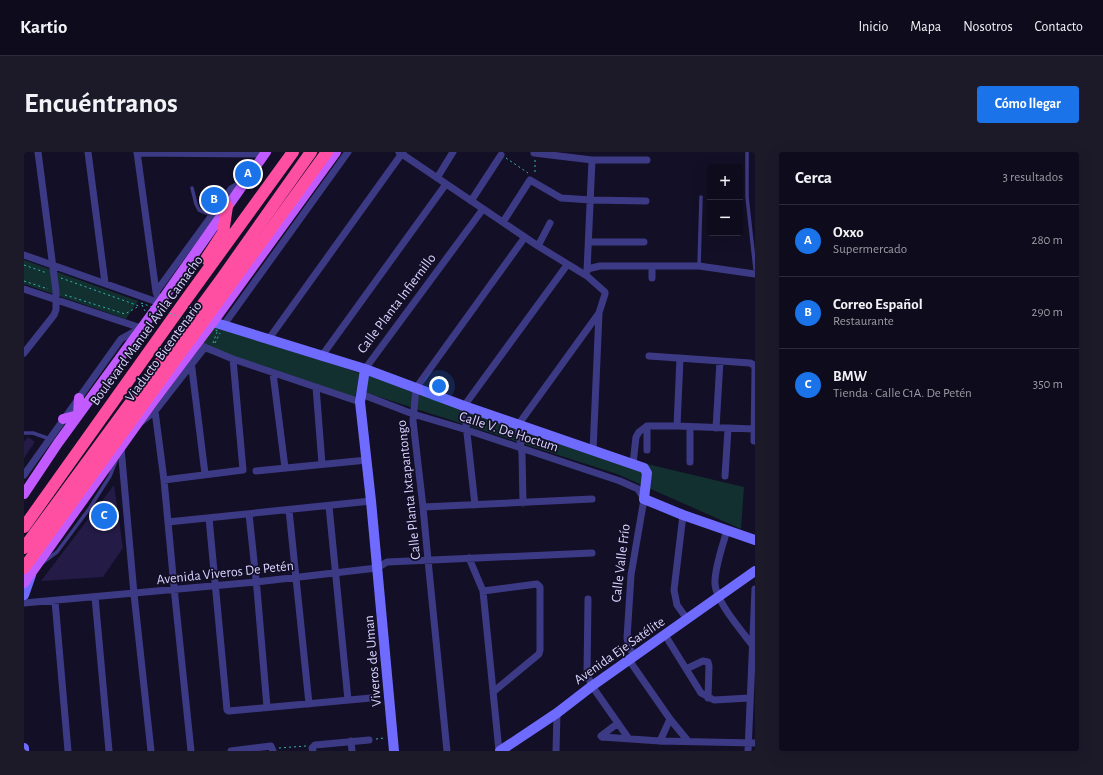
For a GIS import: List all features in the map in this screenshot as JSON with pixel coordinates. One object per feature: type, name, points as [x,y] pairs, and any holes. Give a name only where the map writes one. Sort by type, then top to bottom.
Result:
[{"type":"highway","name":"Boulevard Manuel Ávila Camacho","points":[[24,527],[293,152]]},
{"type":"highway","points":[[24,548],[222,278],[311,152]]},
{"type":"highway","name":"Viaducto Bicentenario","points":[[30,570],[327,152]]},
{"type":"highway","points":[[185,301],[190,282],[223,233],[227,206]]},
{"type":"highway","points":[[220,311],[222,278]]},
{"type":"main road","points":[[24,583],[30,570],[78,516],[132,430],[190,353],[201,345],[216,327],[220,311],[336,152]]},
{"type":"main road","name":"Boulevard Manuel Ávila Camacho","points":[[24,494],[54,441],[78,415],[160,303],[242,186],[258,153]]},
{"type":"main road","points":[[63,419],[78,415],[79,398]]},
{"type":"street","points":[[24,353],[52,319],[56,310],[56,291],[38,152]]},
{"type":"street","points":[[88,152],[105,283]]},
{"type":"street","points":[[348,152],[216,327],[268,340],[365,369],[464,406],[633,464],[636,437],[639,432],[647,426],[754,429]]},
{"type":"street","points":[[437,178],[453,152]]},
{"type":"street","points":[[160,303],[156,292],[137,153],[258,153]]},
{"type":"street","points":[[268,340],[402,153],[567,265],[587,272],[605,292],[599,313],[593,451]]},
{"type":"street","points":[[534,153],[592,160],[647,160]]},
{"type":"street","points":[[471,201],[501,155]]},
{"type":"street","points":[[587,272],[592,160]]},
{"type":"street","points":[[502,222],[532,178],[561,198],[646,201]]},
{"type":"street","points":[[321,356],[446,184]]},
{"type":"street","points":[[156,292],[231,189],[236,186],[242,186]]},
{"type":"street","name":"Calle Planta Infiernillo","points":[[377,568],[360,398],[365,369],[483,209]]},
{"type":"street","points":[[538,246],[550,223]]},
{"type":"street","name":"Calle Planta Ixtapantongo","points":[[448,751],[428,560],[424,507],[413,414],[416,388],[525,237]]},
{"type":"street","points":[[589,242],[644,242]]},
{"type":"street","points":[[24,255],[160,303]]},
{"type":"street","points":[[475,505],[464,406],[567,265]]},
{"type":"street","points":[[587,272],[600,266],[700,266],[755,274]]},
{"type":"street","points":[[652,266],[652,278]]},
{"type":"street","points":[[24,289],[141,328]]},
{"type":"street","points":[[523,503],[521,448],[518,425],[599,313]]},
{"type":"street","points":[[24,475],[54,441],[63,419],[121,339],[141,328]]},
{"type":"street","points":[[132,430],[155,411],[192,365],[201,345]]},
{"type":"street","name":"Calle V. De Hoctum","points":[[201,345],[233,359],[316,387],[360,398],[467,430],[629,484],[638,489],[644,499]]},
{"type":"street","points":[[190,353],[205,474]]},
{"type":"street","points":[[649,356],[750,363],[754,365],[754,441]]},
{"type":"street","points":[[677,426],[680,358]]},
{"type":"street","points":[[164,480],[242,470],[233,359]]},
{"type":"street","points":[[716,428],[720,361]]},
{"type":"street","points":[[273,373],[285,468]]},
{"type":"street","points":[[316,387],[322,464]]},
{"type":"street","points":[[155,411],[164,480],[191,751]]},
{"type":"street","points":[[647,426],[647,450]]},
{"type":"street","points":[[690,427],[690,462]]},
{"type":"street","points":[[725,476],[728,429]]},
{"type":"street","points":[[120,449],[151,751]]},
{"type":"street","points":[[256,471],[366,460]]},
{"type":"street","name":"Calle Valle Frío","points":[[633,464],[644,468],[647,473],[631,575],[627,638],[632,658],[670,719],[688,741]]},
{"type":"street","points":[[424,507],[592,499]]},
{"type":"street","points":[[644,499],[683,515],[755,540]]},
{"type":"street","points":[[168,522],[371,501]]},
{"type":"street","points":[[329,506],[348,700]]},
{"type":"street","points":[[289,510],[309,704]]},
{"type":"street","points":[[249,514],[267,707]]},
{"type":"street","points":[[683,515],[674,590],[677,605],[686,619]]},
{"type":"street","points":[[209,518],[227,708],[229,711],[371,698]]},
{"type":"street","points":[[727,530],[715,576],[716,589],[718,597],[753,646]]},
{"type":"street","name":"Avenida Viveros De Petén","points":[[24,603],[296,578],[377,568],[387,562],[592,553]]},
{"type":"street","points":[[469,558],[483,591],[499,751]]},
{"type":"street","name":"Viveros de Uman","points":[[377,568],[394,751]]},
{"type":"street","points":[[24,595],[30,570]]},
{"type":"street","name":"Avenida Eje Satélite","points":[[499,751],[557,713],[592,686],[755,571]]},
{"type":"street","points":[[483,591],[538,584],[540,587],[539,654],[493,692]]},
{"type":"street","points":[[748,751],[752,743],[750,698],[755,589]]},
{"type":"street","points":[[95,597],[109,751]]},
{"type":"street","points":[[588,599],[586,674],[592,686],[629,739]]},
{"type":"street","points":[[55,601],[68,751]]},
{"type":"street","points":[[665,635],[701,693],[714,700],[750,698]]},
{"type":"street","points":[[686,669],[703,661],[708,662],[708,698]]},
{"type":"street","points":[[556,751],[557,713]]},
{"type":"street","points":[[660,741],[670,719]]},
{"type":"street","points":[[618,722],[601,736],[660,741],[752,743]]},
{"type":"street","points":[[313,747],[368,740]]},
{"type":"street","points":[[351,741],[352,751]]},
{"type":"street","points":[[231,751],[271,746],[273,749]]},
{"type":"lane","points":[[747,152],[747,197],[755,269]]},
{"type":"lane","points":[[192,188],[196,204],[200,210],[212,216]]},
{"type":"lane","points":[[700,266],[701,197]]},
{"type":"lane","points":[[24,433],[33,433],[54,441]]},
{"type":"path","points":[[532,178],[535,174],[534,153]]},
{"type":"path","points":[[501,155],[527,172]]},
{"type":"path","points":[[24,265],[139,306],[125,314],[24,281]]},
{"type":"path","points":[[141,303],[197,323]]},
{"type":"path","points":[[216,327],[215,344],[212,343],[216,327]]},
{"type":"path","points":[[368,740],[393,738]]},
{"type":"path","points":[[273,749],[313,747]]},
{"type":"green space","points":[[24,260],[138,301],[126,319],[24,284]]},
{"type":"green space","points":[[213,322],[359,373],[355,400],[193,348]]},
{"type":"green space","points":[[367,370],[613,456],[744,487],[741,529],[617,474],[364,392]]},
{"type":"building","points":[[28,437],[35,442],[24,458],[24,442]]},
{"type":"building","points":[[114,485],[123,548],[103,577],[41,581]]},
{"type":"place","name":"Oxxo","points":[[248,174]]},
{"type":"place","name":"Correo Español","points":[[214,200]]},
{"type":"place","name":"BMW","points":[[104,516]]}]
